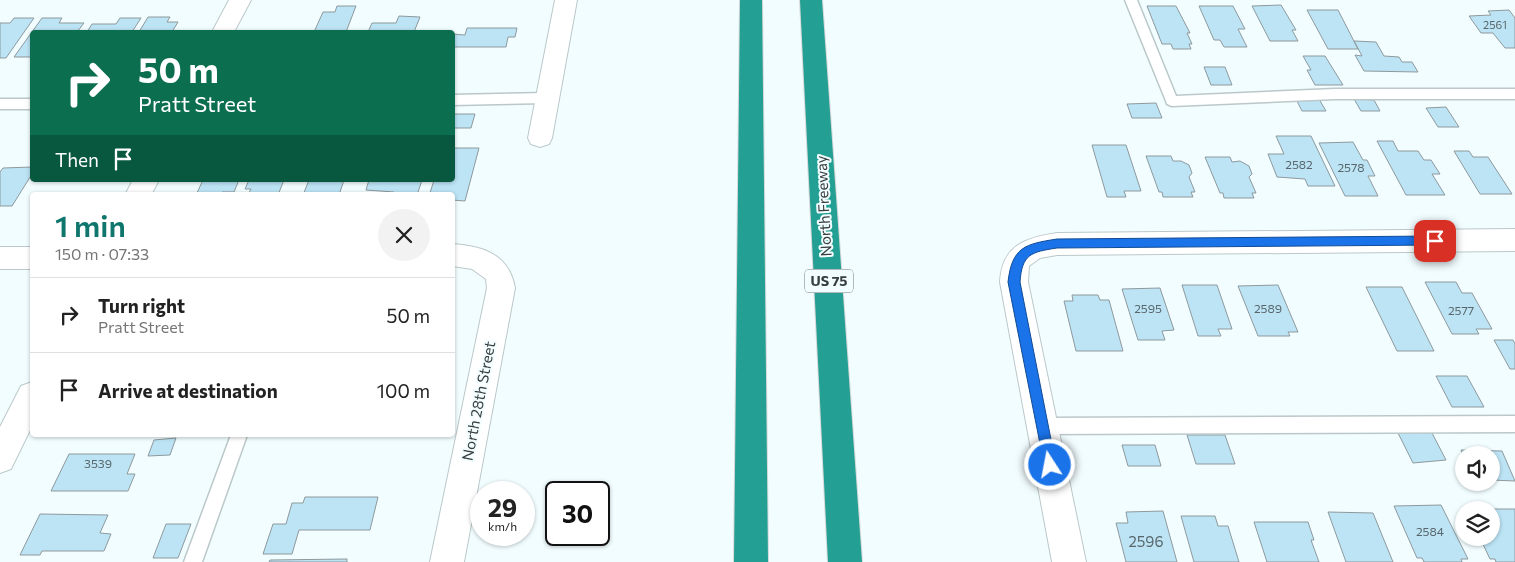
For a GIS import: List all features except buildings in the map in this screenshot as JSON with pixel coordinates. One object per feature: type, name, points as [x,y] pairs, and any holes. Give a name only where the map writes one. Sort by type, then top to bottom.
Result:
[{"type":"highway","points":[[751,0],[751,562]]},
{"type":"highway","name":"North Freeway","points":[[811,0],[845,562]]},
{"type":"street","points":[[224,30],[240,0]]},
{"type":"street","points":[[540,138],[566,0]]},
{"type":"street","points":[[1069,562],[1014,282],[1015,267],[1023,253],[1037,247],[1057,244],[1515,240]]},
{"type":"street","name":"North 28th Street","points":[[447,562],[501,283],[495,270],[484,261],[473,257],[455,255]]},
{"type":"street","points":[[0,258],[30,258]]},
{"type":"street","points":[[0,458],[30,400]]},
{"type":"lane","points":[[1131,0],[1172,101],[1335,94],[1515,94]]},
{"type":"lane","points":[[455,100],[547,98]]},
{"type":"lane","points":[[0,104],[30,104]]},
{"type":"lane","points":[[1042,426],[1515,424]]},
{"type":"lane","points":[[193,562],[238,437]]},
{"type":"route","points":[[1050,465],[1014,282],[1016,263],[1023,253],[1037,247],[1057,244],[1435,241]]}]
